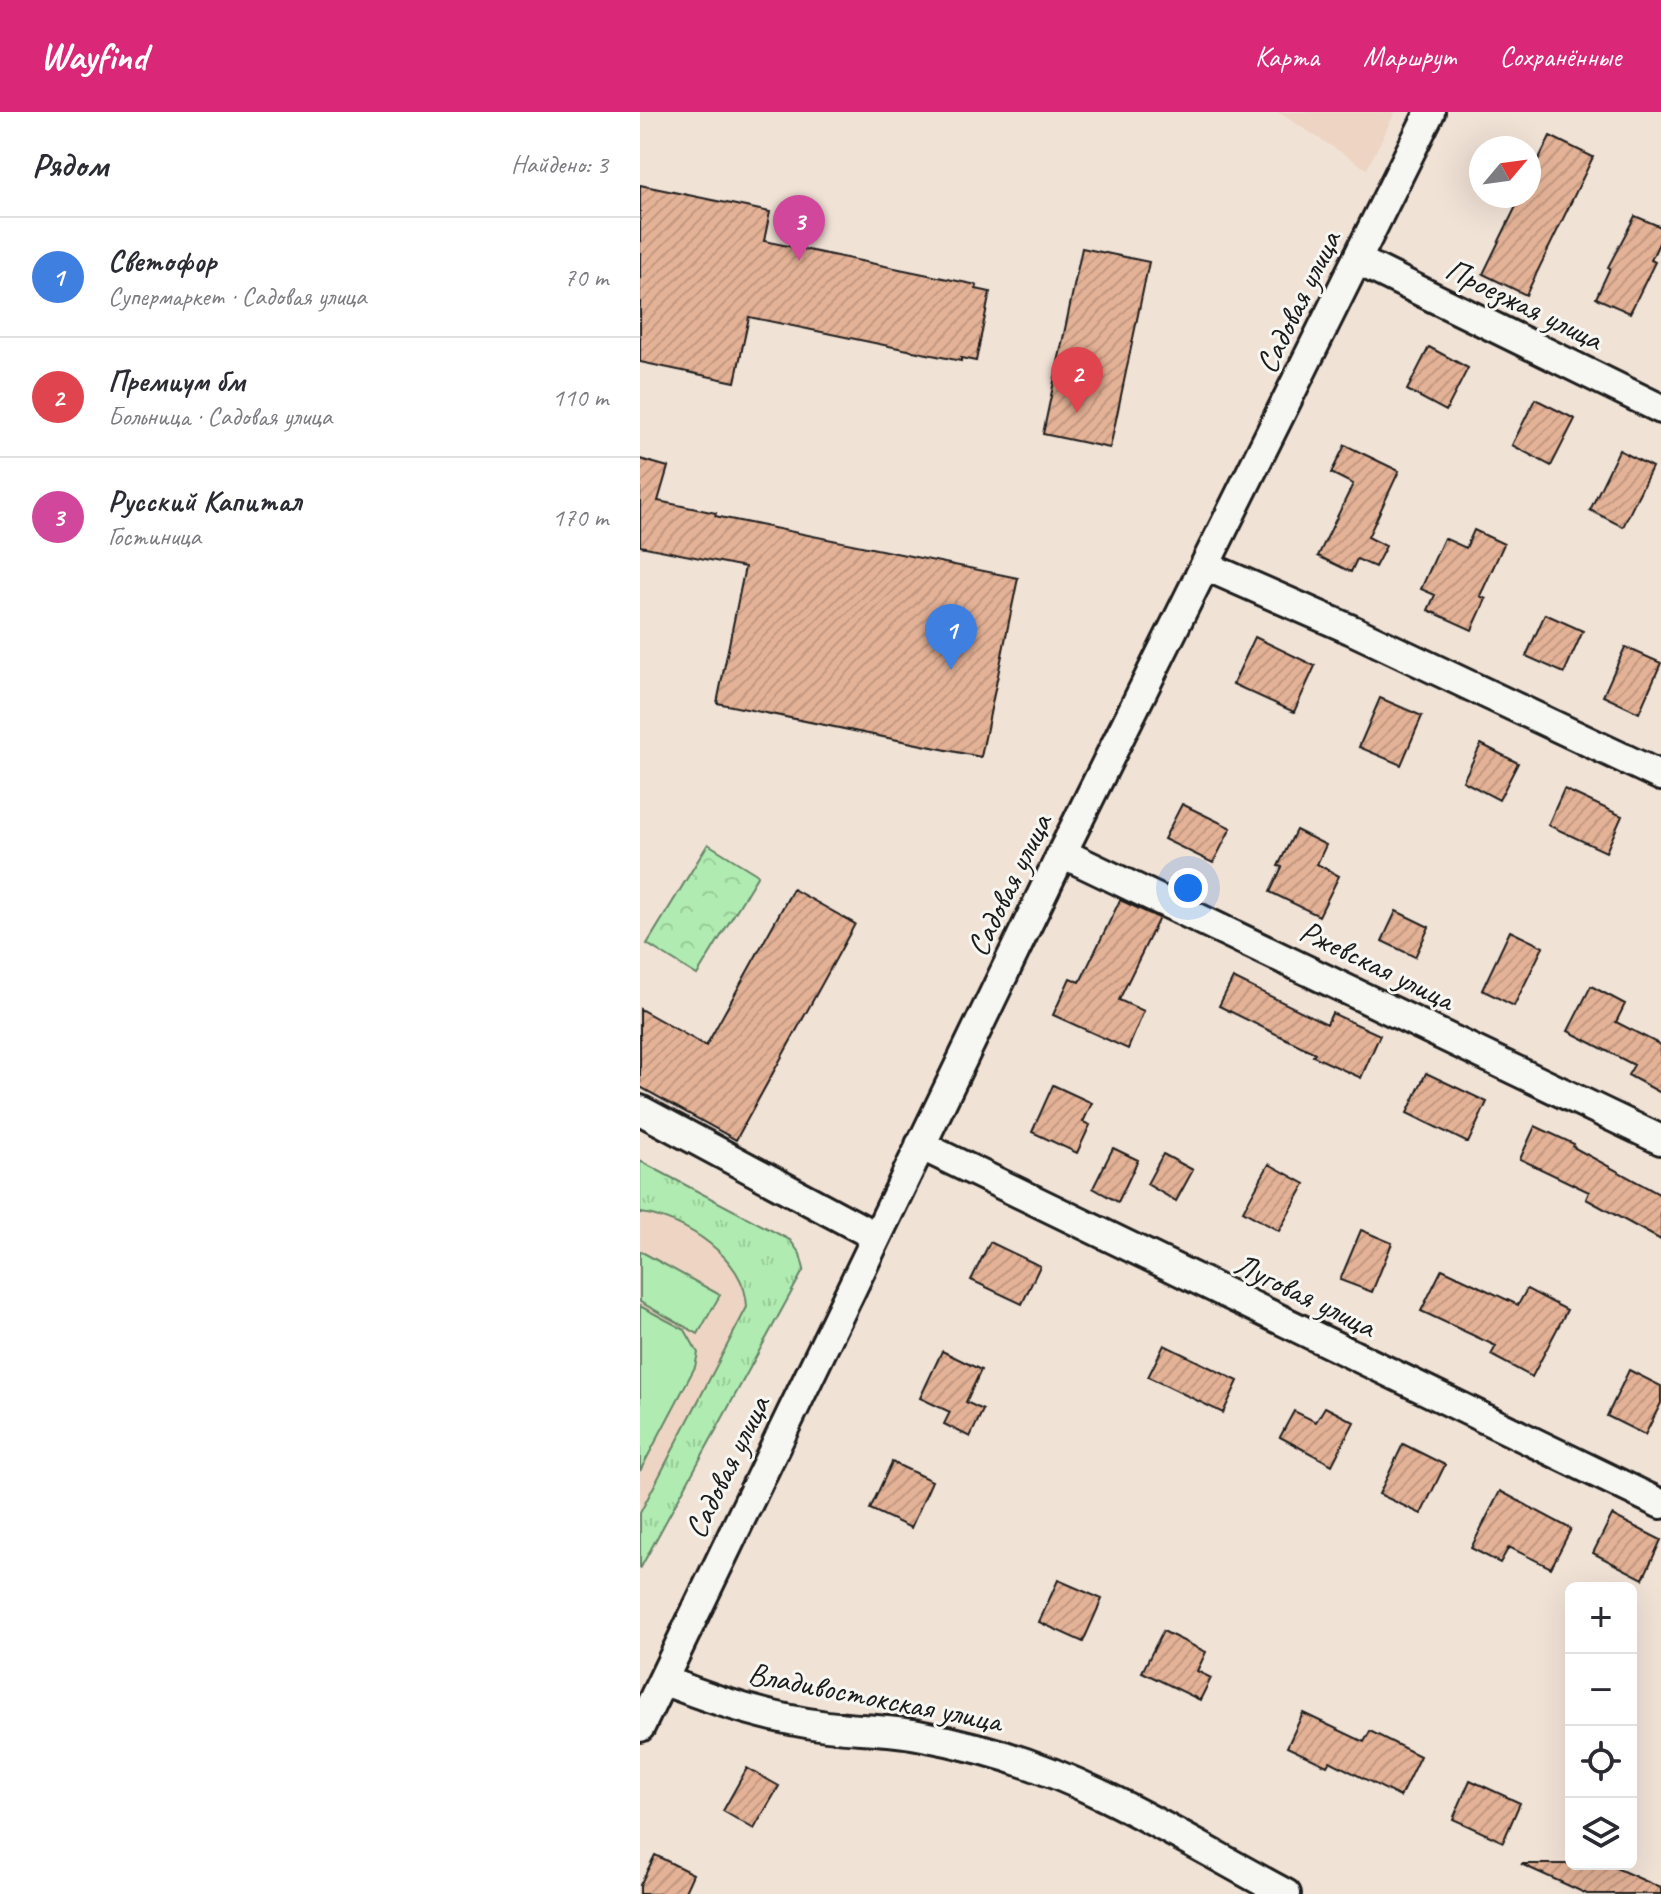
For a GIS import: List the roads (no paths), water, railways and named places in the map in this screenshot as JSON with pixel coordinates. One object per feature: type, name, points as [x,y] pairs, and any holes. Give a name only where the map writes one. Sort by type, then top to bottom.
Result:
[{"type":"street","name":"Садовая улица","points":[[640,1727],[1062,853],[1430,112]]},
{"type":"street","name":"Проезжая улица","points":[[1357,260],[1661,409]]},
{"type":"street","points":[[1206,566],[1352,630],[1661,776]]},
{"type":"street","name":"Ржевская улица","points":[[1062,853],[1661,1140]]},
{"type":"street","points":[[640,1110],[875,1236]]},
{"type":"street","name":"Луговая улица","points":[[920,1145],[1661,1504]]},
{"type":"street","name":"Владивостокская улица","points":[[663,1680],[746,1709],[825,1726],[917,1734],[1038,1767],[1105,1796],[1286,1894]]},
{"type":"place","name":"Русский Капитал","points":[[799,261]]},
{"type":"place","name":"Премиум бм","points":[[1077,413]]},
{"type":"place","name":"Светофор","points":[[951,670]]}]
